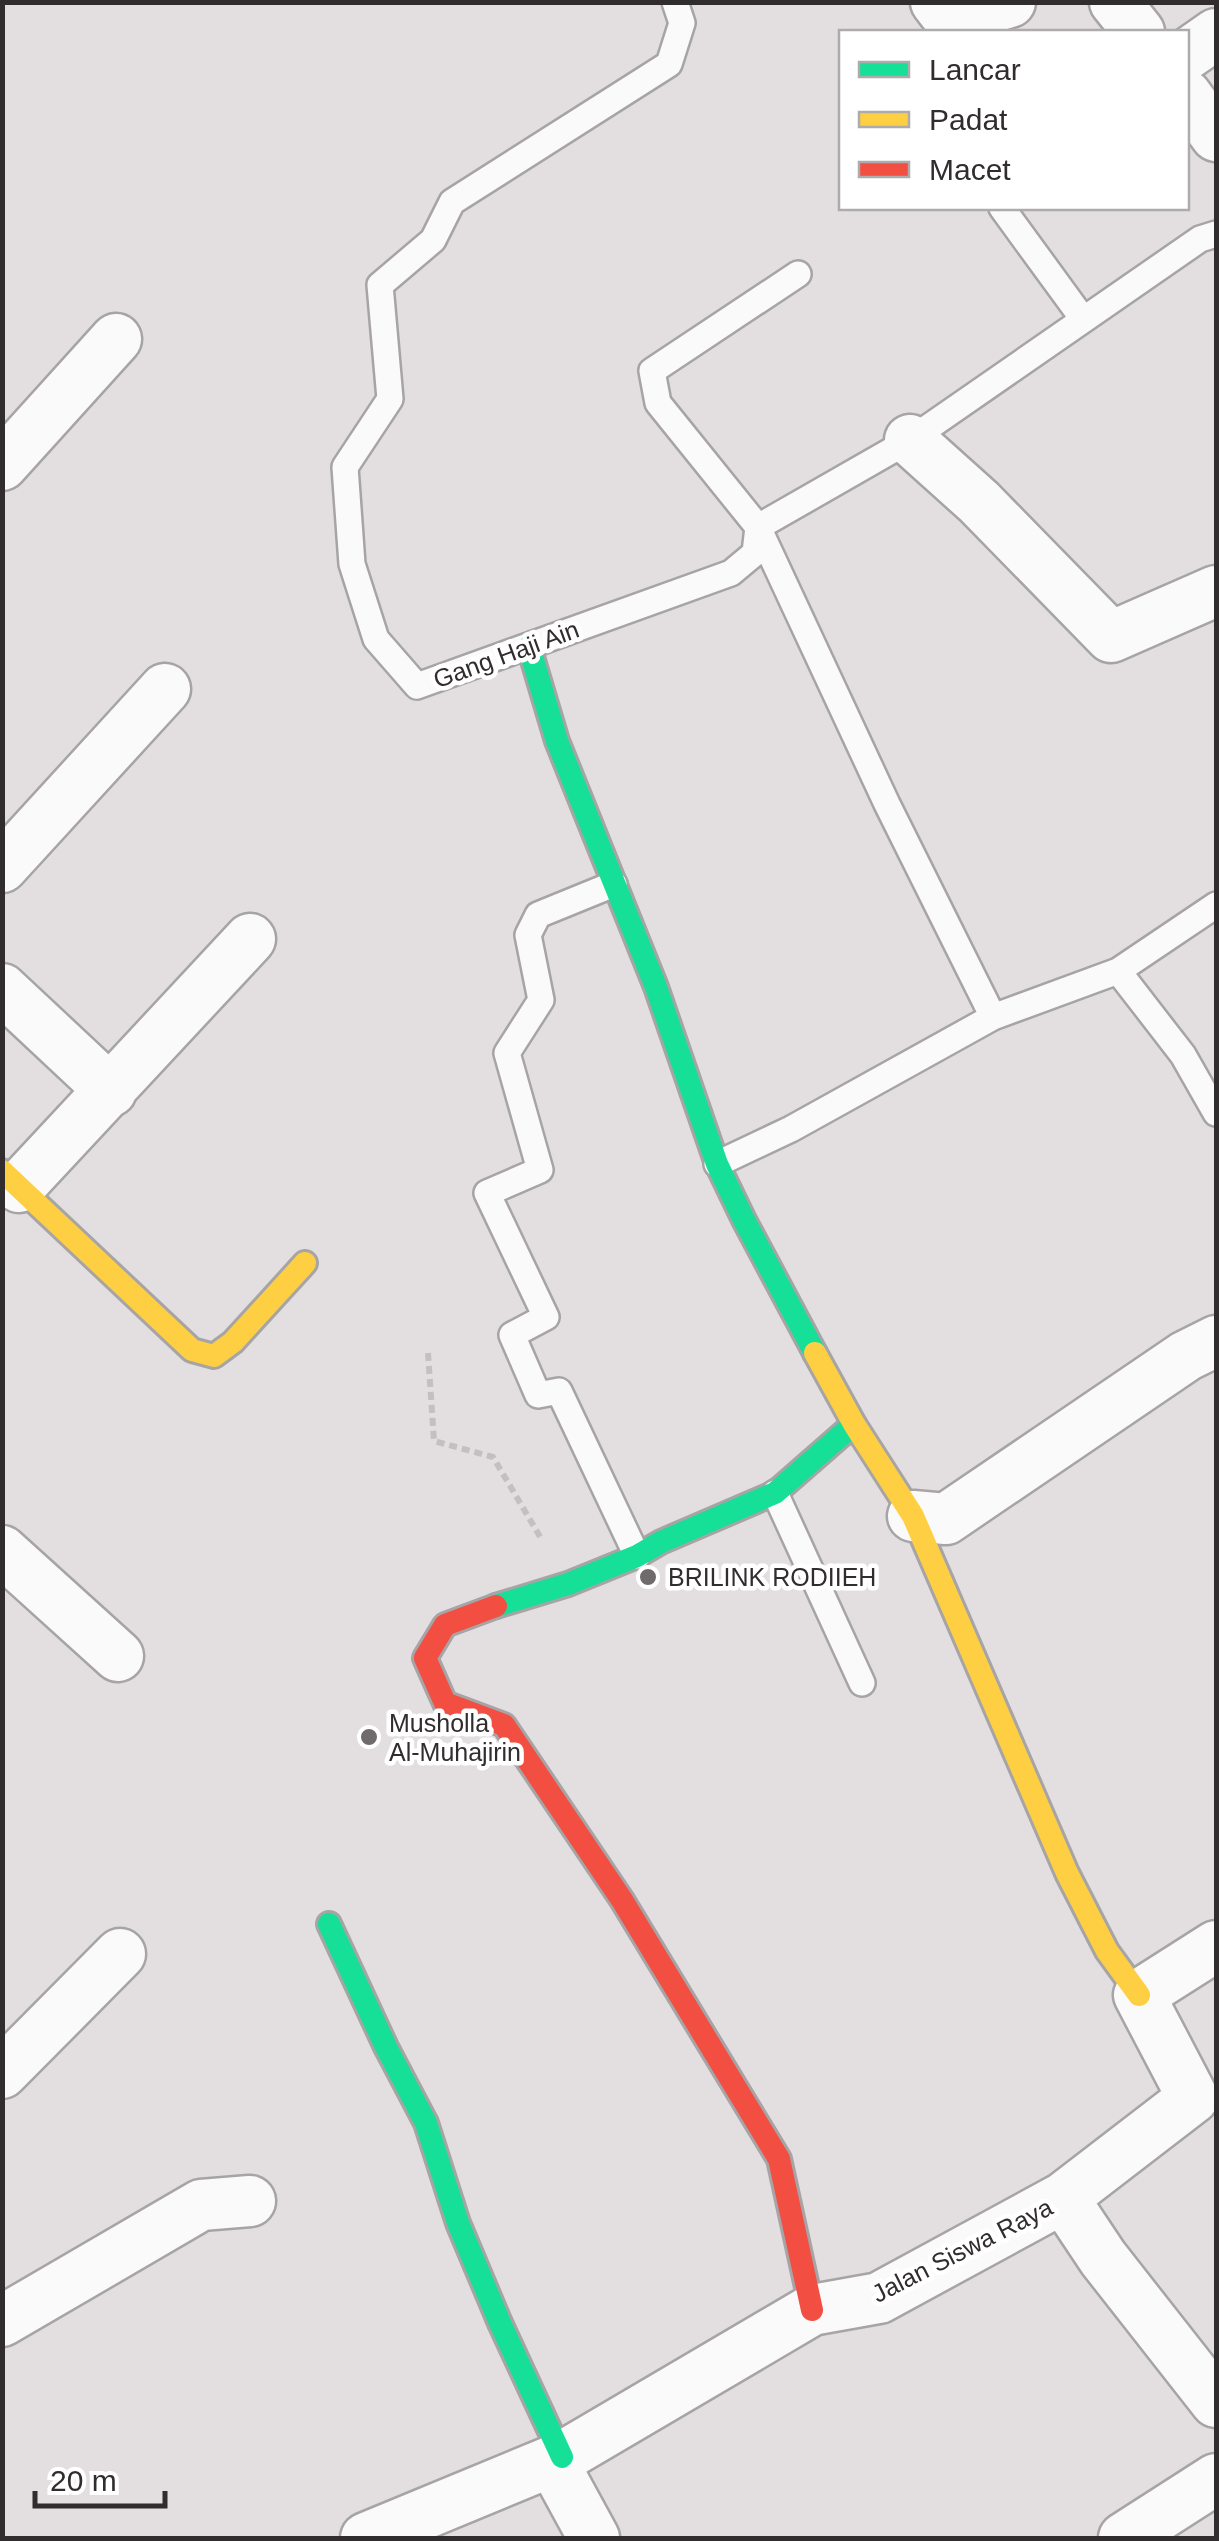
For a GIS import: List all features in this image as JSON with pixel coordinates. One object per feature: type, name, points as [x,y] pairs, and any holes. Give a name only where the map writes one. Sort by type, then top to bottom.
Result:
[{"type":"street","points":[[935,16],[959,18],[1010,2]]},
{"type":"street","points":[[1115,2],[1137,30]]},
{"type":"street","points":[[1189,54],[1216,34]]},
{"type":"street","points":[[1189,99],[1216,136]]},
{"type":"street","points":[[2,465],[116,339]]},
{"type":"street","points":[[910,440],[978,502],[1110,637],[1216,590]]},
{"type":"street","points":[[528,646],[556,741],[656,986],[717,1164],[854,1424],[914,1516],[1067,1873],[1107,1952],[1138,1995],[1216,1946]]},
{"type":"street","points":[[2,867],[164,689]]},
{"type":"street","points":[[250,939],[111,1091],[11,1179],[192,1350],[214,1356],[233,1342],[305,1263]]},
{"type":"street","points":[[2,989],[111,1091]]},
{"type":"street","points":[[914,1516],[946,1520],[1186,1356],[1216,1342]]},
{"type":"street","points":[[812,2310],[779,2159],[622,1900],[504,1725],[445,1703],[426,1658],[445,1625],[568,1584],[775,1492],[854,1424]]},
{"type":"street","points":[[2,1551],[118,1656]]},
{"type":"street","points":[[329,1924],[386,2048],[426,2123],[458,2223],[594,2538]]},
{"type":"street","points":[[2,2072],[120,1954]]},
{"type":"street","name":"Jalan Siswa Raya","points":[[366,2538],[557,2459],[812,2310],[879,2298],[1063,2198],[1193,2098],[1138,1995]]},
{"type":"street","points":[[1063,2198],[1102,2258],[1216,2402]]},
{"type":"street","points":[[2,2321],[201,2205],[250,2201]]},
{"type":"street","points":[[1124,2538],[1216,2479]]},
{"type":"lane","name":"Gang Haji Ain","points":[[675,2],[682,23],[669,64],[452,202],[433,240],[380,285],[390,399],[345,467],[352,564],[376,639],[417,686],[731,573],[755,552],[758,527]]},
{"type":"lane","points":[[1003,210],[1083,319]]},
{"type":"lane","points":[[758,527],[910,440],[1200,239],[1216,234]]},
{"type":"lane","points":[[798,274],[652,371],[658,403],[758,527],[887,804],[993,1017]]},
{"type":"lane","points":[[614,884],[538,915],[528,935],[541,1000],[507,1054],[540,1170],[487,1193],[546,1317],[512,1335],[538,1396],[559,1391],[637,1556]]},
{"type":"lane","points":[[717,1164],[791,1128],[993,1017],[1118,971],[1216,904]]},
{"type":"lane","points":[[1118,971],[1183,1054],[1216,1113]]},
{"type":"lane","points":[[775,1492],[862,1683]]},
{"type":"path","points":[[428,1352],[434,1442],[493,1457],[568,1584]]},
{"type":"traffic: fast","points":[[529,647],[557,741],[656,987],[717,1164],[815,1353]]},
{"type":"traffic: fast","points":[[496,1606],[568,1584],[775,1493],[854,1424]]},
{"type":"traffic: fast","points":[[329,1924],[426,2123],[458,2223],[562,2457]]},
{"type":"traffic: slow","points":[[2,1171],[192,1350],[214,1356],[233,1342],[305,1263]]},
{"type":"traffic: slow","points":[[815,1353],[854,1424],[913,1516],[1067,1873],[1107,1951],[1139,1995]]},
{"type":"traffic: jam","points":[[496,1606],[445,1625],[425,1658],[445,1703],[504,1725],[622,1900],[779,2159],[812,2310]]},
{"type":"place","name":"BRILINK RODIIEH","points":[[648,1577]]},
{"type":"place","name":"Musholla Al-Muhajirin","points":[[369,1737]]}]
